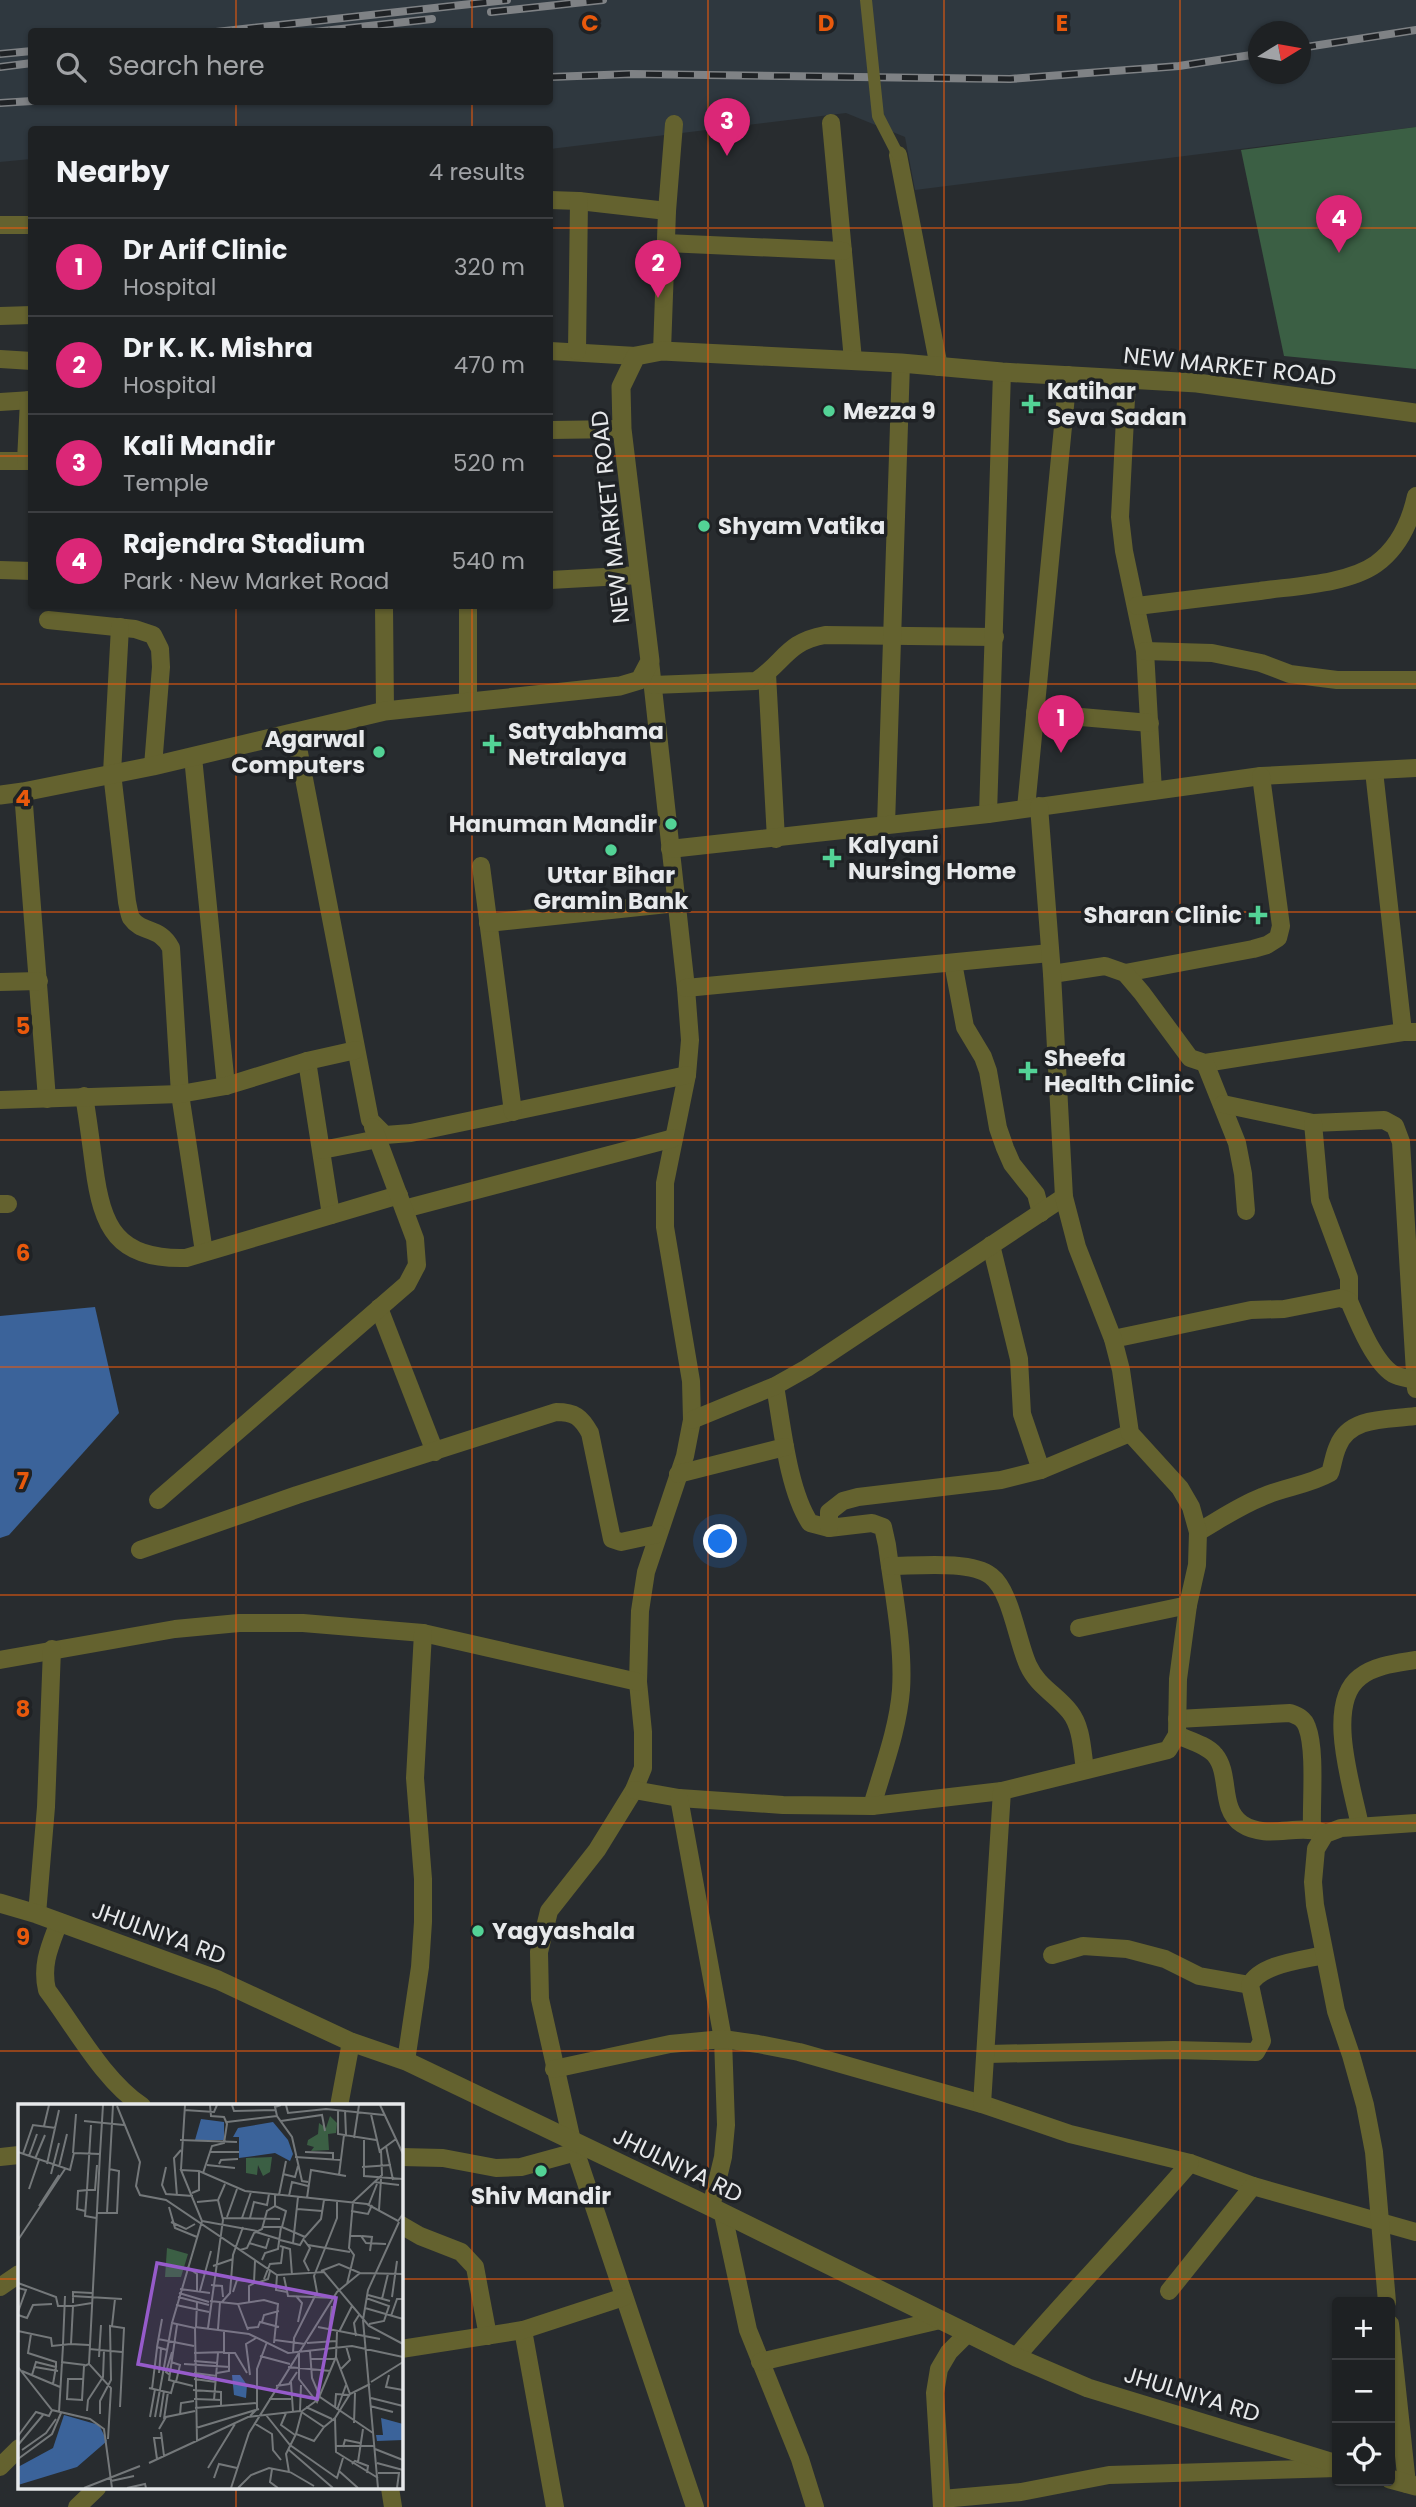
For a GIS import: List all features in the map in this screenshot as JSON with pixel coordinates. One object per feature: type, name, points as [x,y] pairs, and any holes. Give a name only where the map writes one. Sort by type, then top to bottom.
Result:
[{"type":"street","points":[[866,0],[878,116],[898,155],[939,367]]},
{"type":"street","points":[[831,123],[853,360]]},
{"type":"street","points":[[662,351],[667,211],[674,124]]},
{"type":"street","points":[[553,200],[667,211]]},
{"type":"street","points":[[577,351],[579,201]]},
{"type":"street","points":[[0,225],[28,225]]},
{"type":"street","points":[[666,243],[843,251]]},
{"type":"street","points":[[0,316],[28,315]]},
{"type":"street","points":[[553,351],[636,356]]},
{"type":"street","name":"NEW MARKET ROAD","points":[[650,661],[622,429],[621,387],[636,356],[662,351],[853,360],[1197,383],[1416,413]]},
{"type":"street","points":[[0,359],[28,361]]},
{"type":"street","points":[[886,825],[901,363]]},
{"type":"street","points":[[988,814],[1002,372]]},
{"type":"street","points":[[635,1790],[679,1798],[783,1805],[872,1805],[1002,1791],[1168,1750],[1177,1727],[1178,1679],[1188,1605],[1197,1565],[1199,1532],[1191,1507],[1180,1488],[1130,1433],[1121,1370],[1113,1339],[1077,1247],[1064,1197],[1052,974],[1032,807],[1035,713],[1068,375]]},
{"type":"street","points":[[1127,379],[1119,517],[1145,651],[1153,791]]},
{"type":"street","points":[[0,402],[28,400]]},
{"type":"street","points":[[553,430],[622,429]]},
{"type":"street","points":[[0,461],[28,461]]},
{"type":"street","points":[[1137,607],[1348,577],[1373,567],[1389,553],[1406,528],[1416,496]]},
{"type":"street","points":[[0,570],[28,571]]},
{"type":"street","points":[[553,580],[640,575]]},
{"type":"street","points":[[384,609],[385,711]]},
{"type":"street","points":[[468,609],[468,702]]},
{"type":"street","points":[[48,620],[120,627],[153,635],[160,649],[161,667],[153,766]]},
{"type":"street","points":[[120,627],[112,773],[127,902],[131,918],[143,928],[156,931],[166,938],[171,948],[180,1094],[204,1252]]},
{"type":"street","points":[[653,685],[756,681],[767,674],[794,645],[807,638],[825,635],[995,637]]},
{"type":"street","points":[[1145,651],[1212,653],[1261,663],[1290,674],[1337,680],[1416,680]]},
{"type":"street","points":[[650,661],[690,1040],[687,1075],[665,1183],[665,1227],[691,1381],[692,1420],[678,1474],[646,1572],[640,1611],[638,1682],[643,1768],[635,1790],[597,1850],[550,1911],[539,1952],[540,1999],[554,2069],[574,2146],[695,2507]]},
{"type":"street","points":[[0,795],[153,766],[385,711],[620,686],[640,680],[650,661]]},
{"type":"street","points":[[767,674],[775,839]]},
{"type":"street","points":[[1035,713],[1150,723]]},
{"type":"street","points":[[158,1500],[407,1284],[417,1265],[415,1239],[370,1120],[295,732]]},
{"type":"street","points":[[193,757],[226,1086]]},
{"type":"street","points":[[670,849],[988,814],[1261,776],[1416,768]]},
{"type":"street","points":[[1125,973],[1191,1058],[1205,1063],[1409,1032],[1374,771]]},
{"type":"street","points":[[1052,974],[1105,967],[1125,973],[1253,949],[1278,938],[1281,926],[1261,776]]},
{"type":"street","points":[[23,792],[47,1099]]},
{"type":"street","points":[[481,866],[513,1112]]},
{"type":"street","points":[[488,923],[677,903]]},
{"type":"street","points":[[686,988],[1050,953]]},
{"type":"street","points":[[953,963],[964,1027],[983,1057],[1005,1148],[1012,1164],[1035,1194],[1041,1213]]},
{"type":"street","points":[[0,982],[39,981]]},
{"type":"street","points":[[0,1100],[180,1094],[226,1086],[356,1050]]},
{"type":"street","points":[[307,1062],[323,1150],[331,1215]]},
{"type":"street","points":[[1205,1063],[1237,1143],[1246,1211]]},
{"type":"street","points":[[370,1120],[385,1135],[411,1133],[687,1075]]},
{"type":"street","points":[[84,1096],[98,1196],[107,1223],[125,1243],[141,1253],[164,1259],[186,1258],[331,1215],[402,1202],[674,1138]]},
{"type":"street","points":[[1223,1104],[1313,1122],[1384,1121],[1395,1126],[1401,1142],[1416,1389]]},
{"type":"street","points":[[1313,1122],[1320,1199],[1349,1278],[1349,1301],[1380,1361],[1397,1376],[1415,1380]]},
{"type":"street","points":[[323,1150],[378,1139]]},
{"type":"street","points":[[692,1420],[775,1386],[842,1346],[1064,1197]]},
{"type":"street","points":[[991,1245],[1010,1313],[1019,1359],[1022,1414],[1041,1470]]},
{"type":"street","points":[[1113,1339],[1251,1310],[1302,1306],[1340,1298],[1349,1301]]},
{"type":"street","points":[[379,1308],[435,1452]]},
{"type":"street","points":[[775,1386],[785,1447],[802,1511],[810,1523],[830,1528],[872,1523],[883,1527],[901,1666],[901,1692],[895,1726],[872,1805]]},
{"type":"street","points":[[140,1550],[297,1495],[556,1412],[571,1412],[582,1419],[590,1433],[612,1539],[621,1542],[658,1534]]},
{"type":"street","points":[[1199,1532],[1244,1505],[1264,1496],[1318,1480],[1330,1472],[1337,1447],[1345,1432],[1356,1424],[1416,1416]]},
{"type":"street","points":[[830,1528],[829,1513],[843,1501],[858,1497],[968,1486],[1041,1470],[1130,1433]]},
{"type":"street","points":[[678,1474],[785,1447]]},
{"type":"street","points":[[890,1566],[976,1568],[992,1576],[1002,1590],[1028,1665],[1038,1683],[1073,1715],[1080,1736],[1085,1769]]},
{"type":"street","points":[[1079,1628],[1188,1605]]},
{"type":"street","points":[[0,1660],[174,1629],[239,1623],[303,1623],[423,1633],[638,1682]]},
{"type":"street","points":[[406,2061],[420,1967],[423,1922],[423,1879],[415,1778],[423,1633]]},
{"type":"street","points":[[37,1914],[46,1807],[52,1649]]},
{"type":"street","points":[[1360,1826],[1342,1735],[1343,1707],[1349,1689],[1360,1676],[1389,1664],[1416,1660]]},
{"type":"street","points":[[1177,1727],[1290,1713],[1301,1717],[1307,1726],[1318,1831],[1315,1849],[1315,1905],[1336,2011],[1365,2105],[1374,2152],[1386,2297]]},
{"type":"street","points":[[1177,1727],[1214,1755],[1222,1770],[1226,1796],[1240,1823],[1251,1828],[1271,1832],[1318,1831],[1416,1824]]},
{"type":"street","points":[[982,2104],[1002,1791]]},
{"type":"street","points":[[679,1798],[723,2039],[726,2125],[717,2210],[748,2330],[800,2459],[815,2507]]},
{"type":"street","name":"JHULNIYA RD","points":[[0,1903],[218,1980],[351,2042],[406,2061],[574,2146],[717,2210],[1016,2357],[1088,2388],[1332,2464]]},
{"type":"street","points":[[59,1922],[45,1960],[43,1974],[47,1990],[110,2076],[139,2104]]},
{"type":"street","points":[[1052,1955],[1083,1946],[1127,1949],[1165,1959],[1199,1976],[1250,1985]]},
{"type":"street","points":[[987,2053],[1174,2050],[1256,2052],[1262,2041],[1250,1985],[1254,1977],[1264,1970],[1324,1955]]},
{"type":"street","points":[[554,2069],[670,2044],[723,2039],[799,2052],[982,2104],[1070,2134],[1191,2163],[1253,2186],[1416,2232]]},
{"type":"street","points":[[339,2104],[351,2042]]},
{"type":"street","points":[[402,2157],[443,2158],[496,2168],[521,2167],[574,2146]]},
{"type":"street","points":[[0,2157],[18,2155]]},
{"type":"street","points":[[1016,2357],[1191,2163]]},
{"type":"street","points":[[1169,2291],[1253,2186]]},
{"type":"street","points":[[402,2226],[420,2236],[461,2252],[475,2267],[488,2336]]},
{"type":"street","points":[[0,2287],[18,2275]]},
{"type":"street","points":[[402,2349],[523,2330],[624,2297]]},
{"type":"street","points":[[760,2362],[940,2320]]},
{"type":"street","points":[[523,2330],[555,2507]]},
{"type":"street","points":[[968,2333],[949,2352],[939,2369],[937,2381],[942,2503],[1021,2493],[1109,2475],[1332,2466]]},
{"type":"street","points":[[1393,2360],[1404,2483]]},
{"type":"street","points":[[0,2467],[18,2449]]},
{"type":"street","points":[[78,2507],[95,2490]]},
{"type":"shaded area","points":[[0,0],[1416,0],[1416,127],[915,190],[905,137],[846,113],[553,149],[553,126],[28,126],[28,159],[0,162]]},
{"type":"green space","points":[[1416,127],[1416,369],[1284,356],[1241,150]]},
{"type":"water","points":[[95,1307],[119,1413],[9,1535],[0,1538],[0,1316]]},
{"type":"railway","points":[[252,28],[507,0]]},
{"type":"railway","points":[[491,12],[603,0]]},
{"type":"railway","points":[[350,28],[432,19]]},
{"type":"railway","points":[[1311,46],[1416,30]]},
{"type":"railway","points":[[0,54],[28,51]]},
{"type":"railway","points":[[553,77],[631,74],[1010,79],[1179,66],[1248,56]]},
{"type":"railway","points":[[0,67],[28,64]]},
{"type":"railway","points":[[0,103],[28,101]]},
{"type":"place","name":"Kali Mandir","points":[[727,156]]},
{"type":"place","name":"Rajendra Stadium","points":[[1339,253]]},
{"type":"place","name":"Dr K. K. Mishra","points":[[658,298]]},
{"type":"place","name":"Katihar Seva Sadan","points":[[1031,404]]},
{"type":"place","name":"Mezza 9","points":[[829,411]]},
{"type":"place","name":"Shyam Vatika","points":[[704,526]]},
{"type":"place","name":"Satyabhama Netralaya","points":[[492,744]]},
{"type":"place","name":"Agarwal Computers","points":[[379,752]]},
{"type":"place","name":"Dr Arif Clinic","points":[[1061,753]]},
{"type":"place","name":"Hanuman Mandir","points":[[671,824]]},
{"type":"place","name":"Uttar Bihar Gramin Bank","points":[[611,850]]},
{"type":"place","name":"Kalyani Nursing Home","points":[[832,858]]},
{"type":"place","name":"Sharan Clinic","points":[[1258,915]]},
{"type":"place","name":"Sheefa Health Clinic","points":[[1028,1071]]},
{"type":"place","name":"Yagyashala","points":[[478,1931]]},
{"type":"place","name":"Shiv Mandir","points":[[541,2171]]}]
